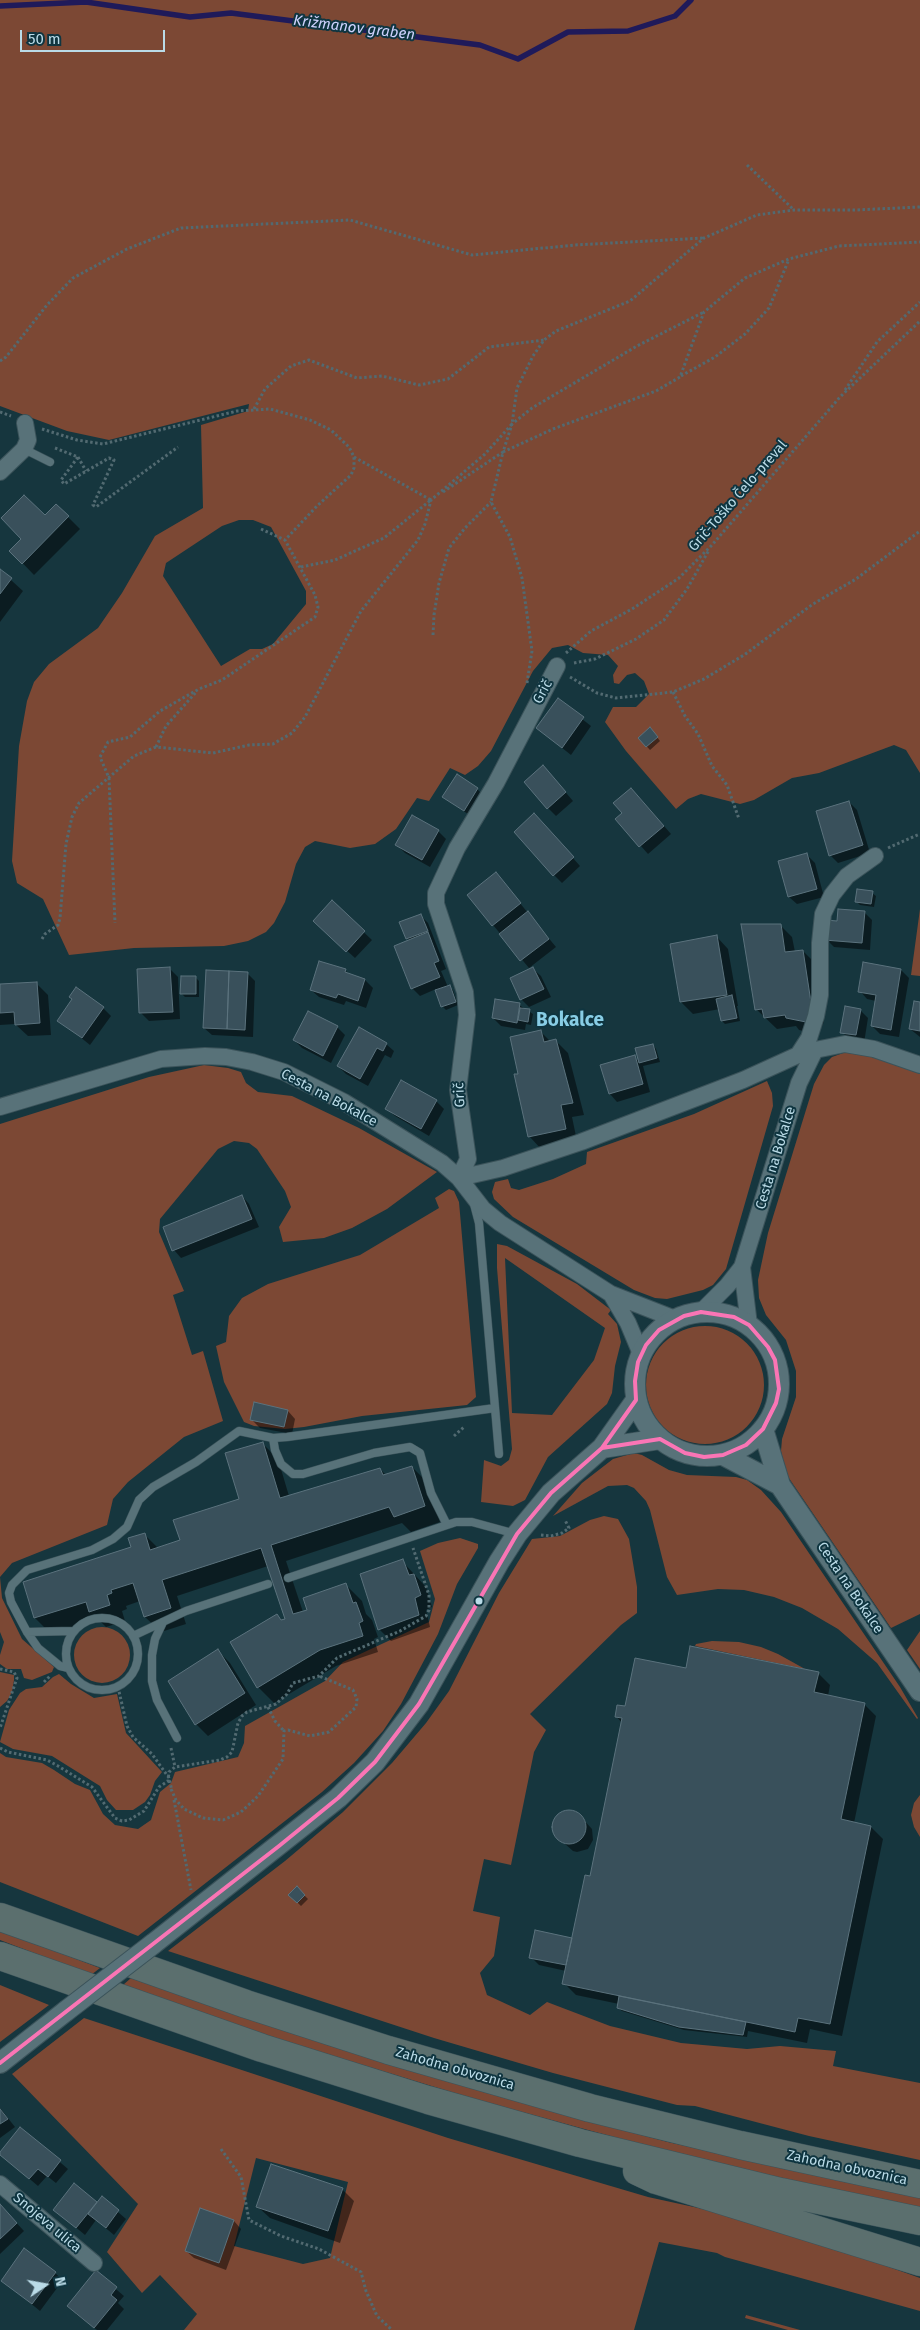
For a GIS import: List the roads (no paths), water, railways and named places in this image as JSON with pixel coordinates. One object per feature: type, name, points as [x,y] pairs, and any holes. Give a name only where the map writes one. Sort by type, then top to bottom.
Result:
[{"type":"highway","name":"Zahodna obvoznica","points":[[0,1917],[246,2004],[397,2053],[590,2108],[749,2147],[920,2184]]},
{"type":"highway","points":[[0,1956],[262,2048],[419,2097],[580,2143],[781,2192],[920,2221]]},
{"type":"highway","points":[[580,2143],[656,2180],[920,2262]]},
{"type":"street","points":[[0,472],[26,445],[25,423]]},
{"type":"street","name":"Grič","points":[[459,1178],[468,1159],[458,1090],[467,1015],[465,992],[436,904],[436,893],[456,848],[496,783],[556,666]]},
{"type":"street","points":[[798,1055],[810,1038],[818,1009],[824,914],[832,895],[847,876],[875,856]]},
{"type":"street","points":[[459,1178],[503,1168],[581,1142],[743,1080],[798,1055],[815,1050],[845,1044],[874,1049],[920,1065]]},
{"type":"street","name":"Cesta na Bokalce","points":[[749,1326],[742,1268],[799,1083],[815,1050]]},
{"type":"street","name":"Cesta na Bokalce","points":[[0,1107],[161,1059],[184,1056],[226,1056],[284,1072],[344,1102],[442,1162],[459,1178],[483,1209],[611,1294],[675,1319]]},
{"type":"street","name":"Cesta na Bokalce","points":[[701,1312],[742,1268]]},
{"type":"street","name":"Cesta na Bokalce","points":[[611,1294],[628,1323],[642,1354]]},
{"type":"street","points":[[701,1312],[726,1315],[749,1326],[768,1347],[778,1374],[776,1403],[763,1429],[746,1445],[724,1455],[695,1456],[676,1450],[660,1439],[648,1426],[636,1400],[636,1372],[642,1354],[652,1337],[675,1319],[701,1312]]},
{"type":"street","points":[[0,2063],[338,1798],[375,1762],[419,1704],[492,1575],[518,1534],[551,1493],[602,1448],[636,1400]]},
{"type":"street","name":"Cesta na Bokalce","points":[[763,1429],[780,1485],[920,1692]]},
{"type":"street","points":[[602,1448],[660,1439]]},
{"type":"street","name":"Cesta na Bokalce","points":[[724,1455],[780,1485]]},
{"type":"street","name":"Snojeva ulica","points":[[0,2184],[94,2263]]},
{"type":"lane","points":[[26,445],[50,462]]},
{"type":"lane","points":[[472,1194],[478,1224],[499,1454]]},
{"type":"lane","points":[[68,1668],[60,1666],[38,1648],[27,1632],[11,1602],[9,1592],[12,1585],[27,1570],[92,1550],[113,1539],[127,1527],[139,1500],[153,1487],[196,1462],[239,1431],[273,1438],[495,1408]]},
{"type":"lane","points":[[273,1438],[275,1450],[281,1464],[293,1474],[303,1474],[374,1453],[410,1447],[420,1453],[431,1493],[447,1525]]},
{"type":"lane","points":[[288,1578],[462,1521],[518,1534]]},
{"type":"lane","points":[[133,1636],[186,1611],[268,1584]]},
{"type":"lane","points":[[101,1618],[122,1624],[133,1636],[138,1655],[136,1668],[130,1678],[118,1687],[108,1690],[96,1690],[84,1686],[68,1668],[67,1645],[74,1631],[89,1620],[101,1618]]},
{"type":"lane","points":[[163,1622],[152,1655],[152,1680],[156,1700],[177,1738]]},
{"type":"lane","points":[[27,1632],[74,1631]]},
{"type":"waterway","name":"Križmanov graben","points":[[0,6],[86,2],[190,17],[231,13],[480,45],[518,59],[568,32],[628,31],[675,16],[691,0]]},
{"type":"district","name":"Bokalce","points":[[570,1021]]}]
